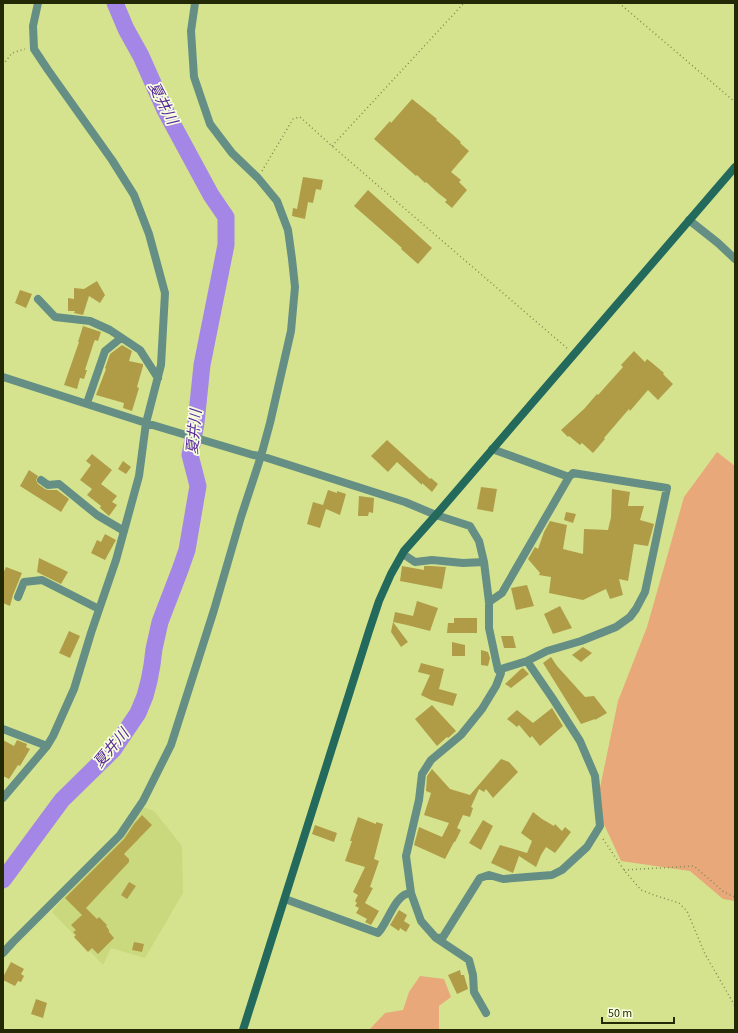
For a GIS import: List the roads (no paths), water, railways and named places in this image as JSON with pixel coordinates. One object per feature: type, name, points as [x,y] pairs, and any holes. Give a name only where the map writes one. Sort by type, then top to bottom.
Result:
[{"type":"street","points":[[3,798],[53,736],[74,689],[116,560],[139,476],[146,423],[161,365],[165,293],[149,234],[134,195],[116,166],[34,49],[33,26],[38,3]]},
{"type":"street","points":[[3,953],[120,835],[149,791],[170,745],[183,709],[214,610],[257,455],[270,423],[291,331],[295,287],[288,230],[277,200],[258,178],[232,153],[210,124],[194,77],[191,31],[195,3]]},
{"type":"street","points":[[243,1030],[374,616],[391,574],[403,554],[735,167]]},
{"type":"street","points":[[689,220],[735,258]]},
{"type":"street","points":[[38,299],[55,317],[90,321],[110,330],[140,350],[158,378]]},
{"type":"street","points":[[86,404],[105,351],[121,338]]},
{"type":"street","points":[[3,377],[146,423],[257,455],[405,502],[436,515],[470,526],[478,541],[484,562],[489,602],[489,628],[498,670],[501,673],[496,686],[482,709],[462,735],[431,760],[422,774],[419,800],[406,856],[411,893],[421,921],[436,938],[469,960],[473,975],[474,992],[486,1013]]},
{"type":"street","points":[[492,449],[569,477]]},
{"type":"street","points":[[489,602],[502,593],[569,477],[573,473],[667,488],[645,592],[630,617],[616,627],[581,641],[547,651],[527,661],[498,670]]},
{"type":"street","points":[[41,480],[48,485],[59,484],[98,515],[124,531]]},
{"type":"street","points":[[403,554],[415,562],[432,560],[463,563],[484,562]]},
{"type":"street","points":[[18,597],[24,582],[42,580],[99,609]]},
{"type":"street","points":[[436,938],[443,937],[480,878],[489,875],[503,879],[552,875],[562,870],[587,847],[600,826],[595,776],[580,741],[527,661]]},
{"type":"street","points":[[3,730],[46,746]]},
{"type":"street","points":[[285,899],[378,933],[382,929],[399,899],[406,893],[411,893]]},
{"type":"waterway","name":"夏井川","points":[[3,880],[62,800],[113,750],[138,713],[149,681],[160,622],[187,550],[198,486],[190,455],[196,423],[202,365],[226,245],[226,217],[211,195],[165,110],[115,3]]}]
